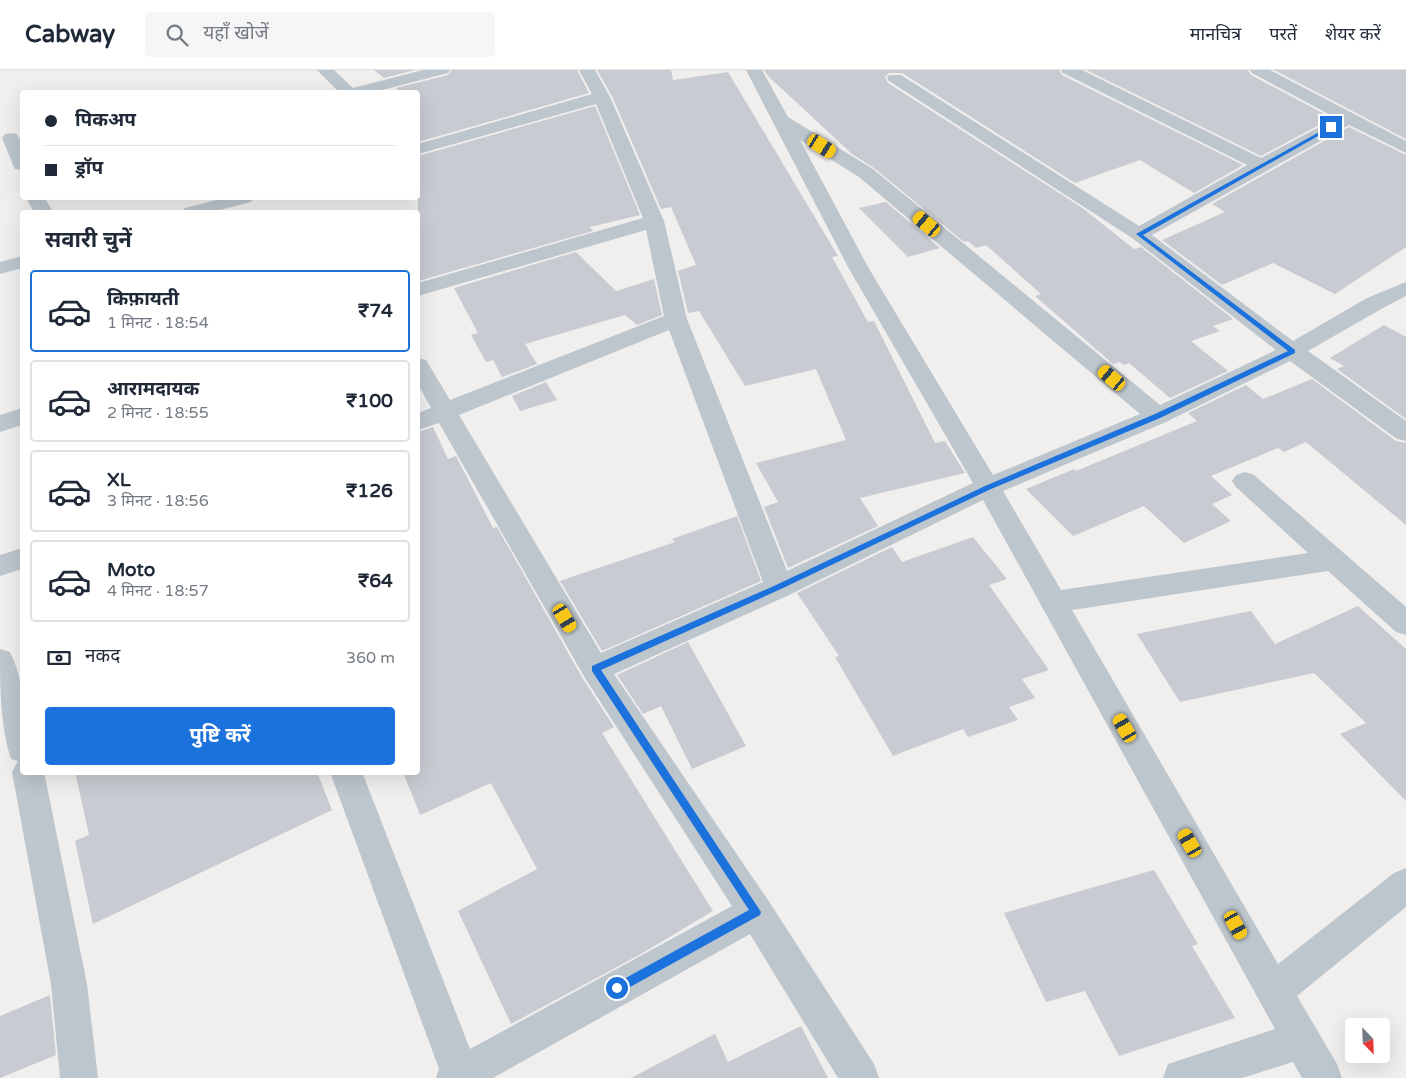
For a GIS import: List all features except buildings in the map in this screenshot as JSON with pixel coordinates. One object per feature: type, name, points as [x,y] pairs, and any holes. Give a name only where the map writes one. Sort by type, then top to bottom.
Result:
[{"type":"street","points":[[325,70],[346,90]]},
{"type":"street","points":[[364,90],[442,70]]},
{"type":"street","points":[[586,70],[602,97],[654,221],[676,319],[778,587]]},
{"type":"street","points":[[754,70],[858,267],[988,488],[1323,1078]]},
{"type":"street","points":[[1069,70],[1261,165]]},
{"type":"street","points":[[1258,70],[1406,148]]},
{"type":"street","points":[[895,78],[1139,234],[1292,351],[1406,433]]},
{"type":"street","points":[[420,148],[602,97]]},
{"type":"street","points":[[1139,234],[1349,118]]},
{"type":"street","points":[[779,119],[866,173],[1158,416]]},
{"type":"street","points":[[11,138],[20,159]]},
{"type":"street","points":[[201,210],[231,203]]},
{"type":"street","points":[[420,289],[654,221]]},
{"type":"street","points":[[0,268],[20,263]]},
{"type":"street","points":[[595,669],[778,587],[988,488],[1158,416],[1292,351],[1375,303],[1406,288]]},
{"type":"street","points":[[420,421],[676,319]]},
{"type":"street","points":[[420,369],[444,413],[595,669],[756,912],[860,1078]]},
{"type":"street","points":[[0,424],[20,417]]},
{"type":"street","points":[[1245,481],[1406,624]]},
{"type":"street","points":[[0,566],[20,559]]},
{"type":"street","points":[[1053,602],[1333,560]]},
{"type":"street","points":[[0,661],[20,741]]},
{"type":"street","points":[[29,775],[69,984],[79,1078]]},
{"type":"street","points":[[347,775],[458,1076],[756,912]]},
{"type":"street","points":[[1274,991],[1406,885]]},
{"type":"street","points":[[1182,1078],[1301,1040]]},
{"type":"route","points":[[617,988],[756,912],[595,669],[778,587],[988,488],[1158,416],[1292,351],[1139,234],[1331,127]]}]
